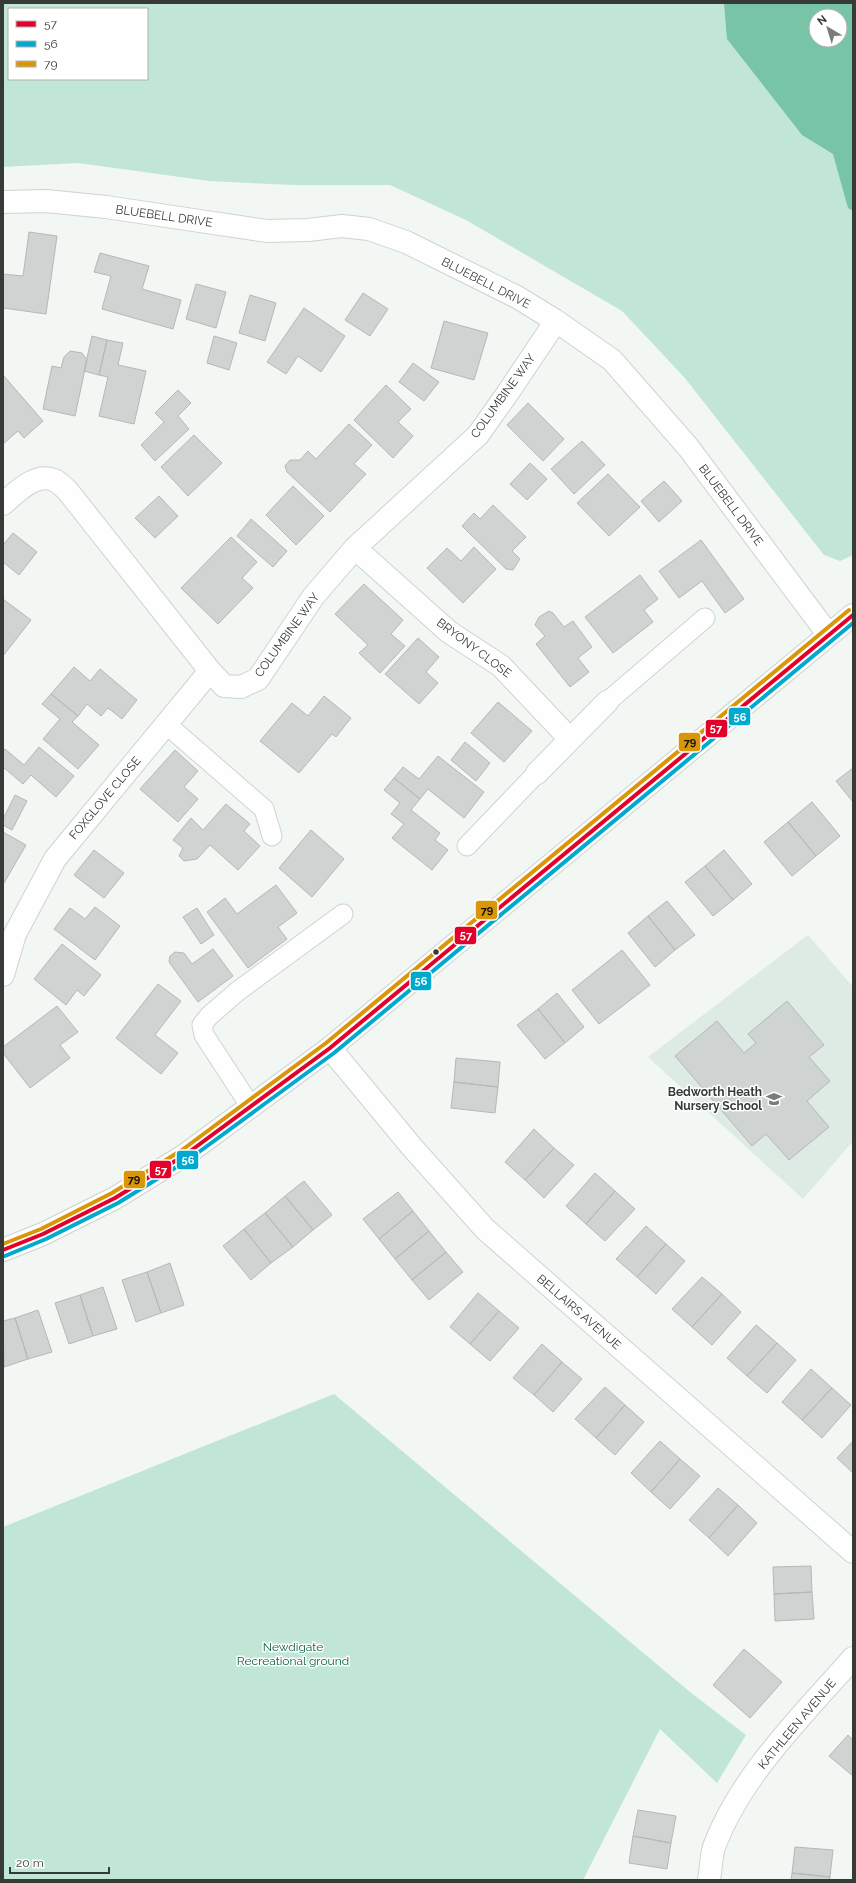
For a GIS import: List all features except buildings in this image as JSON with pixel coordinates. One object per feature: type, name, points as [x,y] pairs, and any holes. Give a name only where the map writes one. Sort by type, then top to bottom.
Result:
[{"type":"street","name":"BLUEBELL DRIVE","points":[[3,202],[46,201],[98,206],[267,231],[308,230],[342,226],[369,229],[406,242],[517,297],[556,321],[612,360],[688,447],[828,634]]},
{"type":"street","name":"COLUMBINE WAY","points":[[3,504],[30,483],[40,479],[54,480],[67,490],[210,672],[224,686],[241,687],[258,679],[313,597],[355,548],[478,435],[556,321]]},
{"type":"street","name":"BRYONY CLOSE","points":[[355,548],[450,632],[501,666],[569,738]]},
{"type":"street","points":[[3,1250],[43,1234],[115,1198],[186,1155],[330,1048],[828,634],[853,615]]},
{"type":"street","name":"FOXGLOVE CLOSE","points":[[3,975],[9,932],[55,860],[210,672]]},
{"type":"street","points":[[537,773],[569,738],[607,702]]},
{"type":"street","name":"BELLAIRS AVENUE","points":[[330,1048],[411,1146],[484,1229],[853,1552]]},
{"type":"street","name":"KATHLEEN AVENUE","points":[[709,1880],[714,1848],[733,1808],[767,1756],[853,1658]]},
{"type":"lane","points":[[607,702],[705,618]]},
{"type":"lane","points":[[166,724],[264,809],[272,836]]},
{"type":"lane","points":[[467,846],[537,773]]},
{"type":"lane","points":[[251,1107],[204,1035],[202,1025],[238,991],[343,914]]},
{"type":"shaded area","points":[[724,3],[853,3],[853,211],[848,208],[833,154],[802,135],[727,39]]},
{"type":"shaded area","name":"Bedworth Heath Nursery School","points":[[808,935],[853,987],[853,1141],[803,1199],[648,1057]]},
{"type":"green space","points":[[3,3],[853,3],[853,555],[840,561],[824,555],[684,377],[622,311],[466,220],[390,185],[293,185],[209,181],[78,163],[3,167]]},
{"type":"green space","name":"Newdigate Recreational ground","points":[[334,1394],[690,1692],[746,1735],[717,1783],[660,1729],[583,1880],[3,1880],[3,1527]]},
{"type":"transit line","name":"79","points":[[3,1244],[41,1229],[112,1193],[182,1150],[326,1043],[849,610]]},
{"type":"transit line","name":"57","points":[[3,1250],[43,1234],[115,1198],[185,1155],[330,1048],[853,615]]},
{"type":"transit line","name":"56","points":[[5,1256],[46,1239],[118,1203],[188,1160],[334,1053],[853,623]]},
{"type":"place","name":"Bedworth Heath Nursery School","points":[[774,1099]]}]
